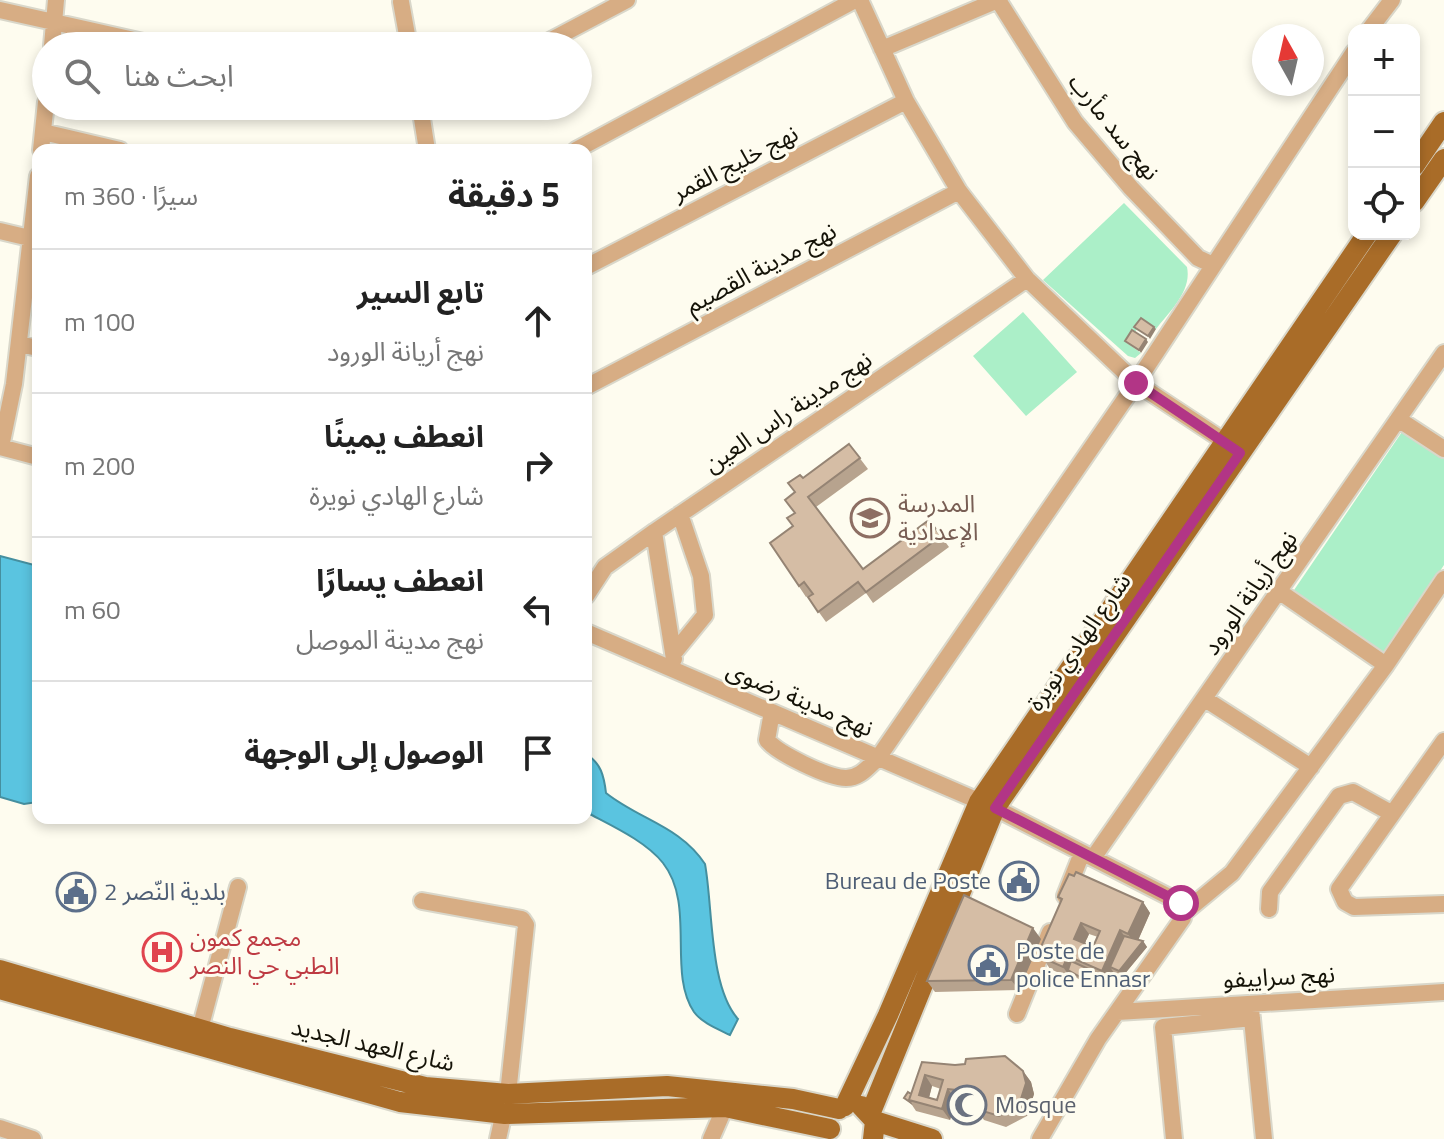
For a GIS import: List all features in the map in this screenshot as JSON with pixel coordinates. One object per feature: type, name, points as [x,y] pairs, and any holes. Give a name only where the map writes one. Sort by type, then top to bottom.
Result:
[{"type":"main road","points":[[1420,157],[1444,122]]},
{"type":"main road","points":[[1420,193],[1444,159]]},
{"type":"main road","name":"شارع الهادي نويرة","points":[[832,1134],[987,805],[1232,448],[1363,240]]},
{"type":"main road","name":"شارع الهادي نويرة","points":[[1232,448],[1388,240]]},
{"type":"main road","name":"شارع الهادي نويرة","points":[[873,1124],[987,805]]},
{"type":"main road","name":"شارع العهد الجديد","points":[[0,970],[394,1082],[465,1093],[507,1104],[667,1086],[780,1097],[842,1108],[856,1105],[873,1124]]},
{"type":"main road","name":"شارع العهد الجديد","points":[[0,989],[400,1102],[725,1107],[832,1134]]},
{"type":"main road","points":[[873,1124],[932,1139]]},
{"type":"street","points":[[53,32],[56,0]]},
{"type":"street","points":[[566,32],[627,0]]},
{"type":"street","points":[[587,144],[858,0],[906,101],[959,191],[1027,279],[1136,383],[1232,448]]},
{"type":"street","points":[[882,49],[998,0]]},
{"type":"street","name":"نهج سد مأرب","points":[[998,0],[1041,73],[1096,149],[1198,258],[1213,265]]},
{"type":"street","points":[[1374,24],[1392,0]]},
{"type":"street","points":[[400,1],[406,32]]},
{"type":"street","points":[[0,10],[99,32]]},
{"type":"street","points":[[772,712],[767,740],[775,751],[844,778],[858,776],[878,758],[1136,383],[1348,61]]},
{"type":"street","name":"نهج خليج القمر","points":[[592,264],[906,101]]},
{"type":"street","points":[[42,144],[44,120]]},
{"type":"street","points":[[422,120],[426,144]]},
{"type":"street","points":[[43,132],[94,144]]},
{"type":"street","name":"نهج مدينة القصيم","points":[[592,384],[959,191]]},
{"type":"street","points":[[0,231],[32,239]]},
{"type":"street","points":[[32,253],[1,447],[32,455]]},
{"type":"street","name":"نهج مدينة راس العين","points":[[592,587],[605,567],[654,532],[1027,279]]},
{"type":"street","points":[[19,344],[32,347]]},
{"type":"street","name":"نهج أريانة الورود","points":[[1017,1014],[1088,855],[1205,699],[1444,353]]},
{"type":"street","points":[[1398,419],[1444,449]]},
{"type":"street","points":[[674,653],[705,615],[701,576],[680,514]]},
{"type":"street","points":[[654,532],[676,672]]},
{"type":"street","points":[[1040,1139],[1117,1012],[1185,912],[1232,873],[1386,665],[1444,579]]},
{"type":"street","points":[[1280,592],[1386,665]]},
{"type":"street","name":"نهج مدينة رضوى","points":[[592,635],[987,805]]},
{"type":"street","points":[[1205,699],[1311,767]]},
{"type":"street","points":[[1444,741],[1340,884],[1340,894],[1354,907],[1444,904]]},
{"type":"street","points":[[1269,909],[1270,892],[1339,796],[1353,792],[1391,813]]},
{"type":"street","points":[[987,805],[1175,898],[1185,912]]},
{"type":"street","points":[[200,1029],[238,887]]},
{"type":"street","points":[[422,901],[522,919],[526,925],[507,1104],[498,1139]]},
{"type":"street","name":"نهج سراييفو","points":[[1117,1012],[1251,1010],[1444,992]]},
{"type":"street","points":[[1174,1139],[1163,1027],[1251,1010],[1264,1139]]},
{"type":"street","points":[[888,1015],[910,1017]]},
{"type":"street","points":[[711,1139],[725,1107]]},
{"type":"street","points":[[0,1128],[33,1139]]},
{"type":"green space","points":[[1124,203],[1187,267],[1188,276],[1179,300],[1156,329],[1143,321],[1127,343],[1141,353],[1135,358],[1128,356],[1043,280]]},
{"type":"green space","points":[[1023,312],[1077,372],[1026,416],[973,356]]},
{"type":"green space","points":[[1404,429],[1444,456],[1444,565],[1384,655],[1292,593]]},
{"type":"water","points":[[0,556],[32,564],[32,803],[24,804],[0,797]]},
{"type":"water","points":[[592,759],[601,770],[606,793],[672,832],[705,864],[717,967],[729,1005],[738,1019],[730,1035],[697,1016],[686,996],[682,978],[678,898],[673,880],[656,855],[592,815]]},
{"type":"building","points":[[1141,318],[1154,327],[1148,336],[1134,327]]},
{"type":"building","points":[[1132,330],[1146,339],[1139,350],[1125,341]]},
{"type":"building","points":[[849,444],[860,458],[808,497],[863,569],[929,520],[941,536],[866,592],[858,582],[818,612],[808,597],[813,594],[804,582],[799,586],[770,543],[793,526],[787,518],[795,513],[785,500],[795,492],[788,483],[800,475],[803,478]]},
{"type":"building","points":[[1076,872],[1143,902],[1128,934],[1120,930],[1102,971],[1068,956],[1063,967],[1043,958],[1045,952],[1040,949],[1062,899],[1058,897],[1069,874],[1074,876]],"holes":[[[1081,923],[1100,931],[1093,947],[1074,939]]]},
{"type":"building","name":"Poste de police Ennasr","points":[[964,895],[1033,928],[1011,980],[927,981]]},
{"type":"building","points":[[1124,936],[1143,941],[1119,971],[1110,967]]},
{"type":"building","points":[[1071,961],[1093,971],[1089,982],[1068,970]]},
{"type":"building","points":[[1005,1056],[1023,1071],[1026,1083],[1019,1105],[999,1116],[976,1109],[966,1091],[948,1089],[942,1109],[909,1100],[922,1062],[955,1065],[965,1064],[966,1059]],"holes":[[[925,1075],[943,1080],[937,1100],[919,1095]]]},
{"type":"place","name":"المدرسة الإعدادية","points":[[870,518]]},
{"type":"place","name":"Bureau de Poste","points":[[1019,881]]},
{"type":"place","name":"بلدية النّصر 2","points":[[76,892]]},
{"type":"place","name":"مجمع كمون الطبي حي النصر","points":[[162,952]]},
{"type":"place","name":"Poste de police Ennasr","points":[[988,965]]},
{"type":"place","name":"Mosque","points":[[967,1105]]},
{"type":"route","points":[[1136,383],[1240,453],[995,808],[1181,903]]}]
